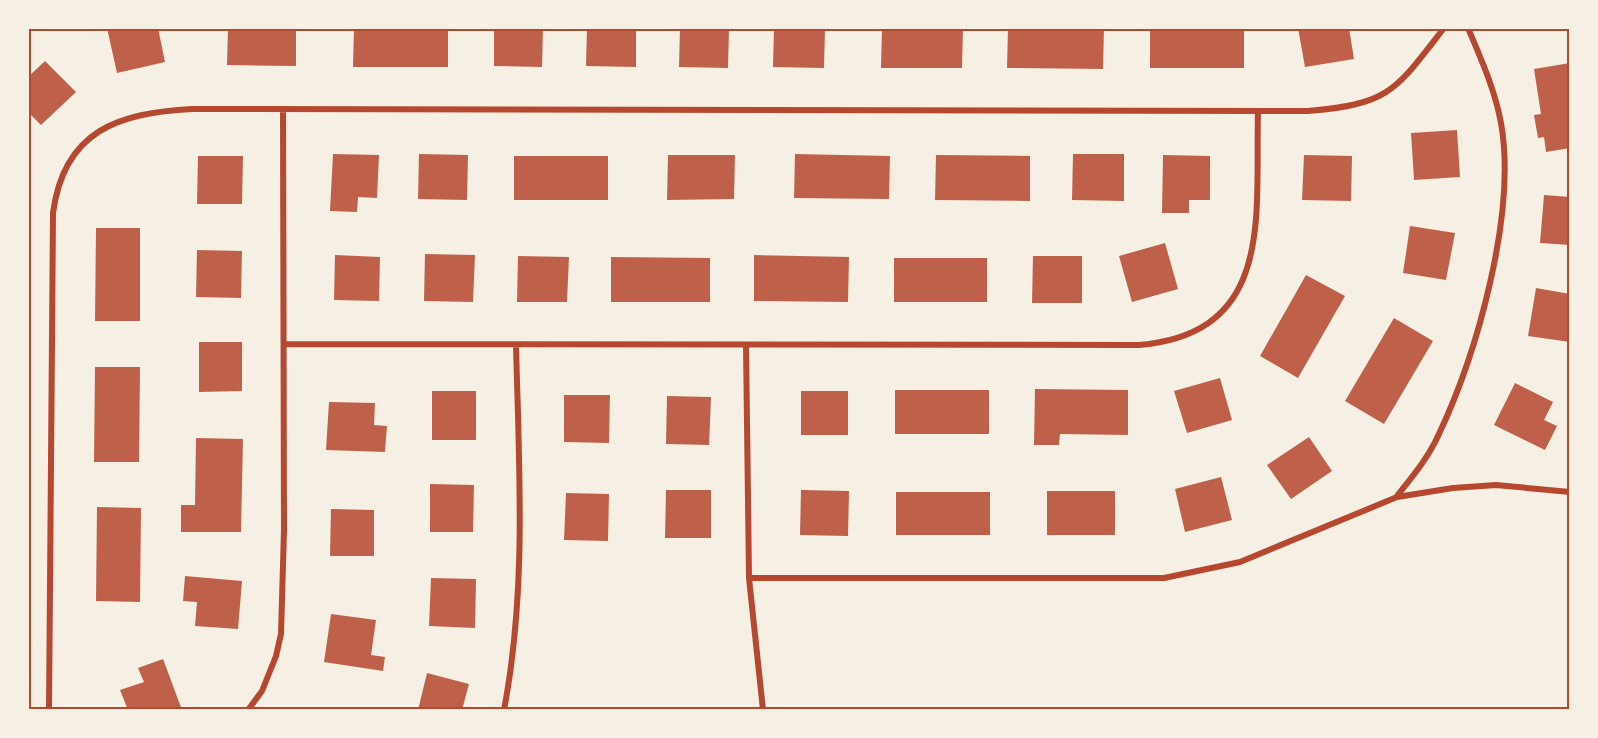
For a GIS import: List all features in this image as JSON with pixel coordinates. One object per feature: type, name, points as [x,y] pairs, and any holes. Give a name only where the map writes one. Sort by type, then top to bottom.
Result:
[{"type":"street","points":[[49,710],[53,208],[64,172],[76,152],[108,124],[130,116],[192,109],[1258,111],[1324,109],[1372,101],[1389,92],[1406,77],[1444,28]]},
{"type":"street","points":[[1397,497],[1438,438],[1463,374],[1494,258],[1501,214],[1504,175],[1501,124],[1490,80],[1468,28]]},
{"type":"street","points":[[248,710],[262,691],[276,656],[280,634],[285,344],[284,109]]},
{"type":"street","points":[[285,344],[1139,345],[1166,341],[1201,329],[1231,304],[1240,289],[1254,233],[1258,111]]},
{"type":"street","points":[[504,710],[514,654],[519,594],[516,345]]},
{"type":"street","points":[[746,345],[750,578],[763,710]]},
{"type":"street","points":[[750,578],[1164,578],[1240,562],[1397,497],[1453,488],[1496,485],[1569,492]]},
{"type":"building","points":[[107,28],[158,28],[165,62],[117,73]]},
{"type":"building","points":[[228,28],[296,28],[296,66],[227,65]]},
{"type":"building","points":[[354,28],[448,28],[448,67],[353,67]]},
{"type":"building","points":[[494,28],[543,28],[542,67],[494,66]]},
{"type":"building","points":[[587,28],[636,28],[636,67],[586,66]]},
{"type":"building","points":[[680,28],[729,28],[728,68],[679,67]]},
{"type":"building","points":[[774,28],[825,28],[824,68],[773,67]]},
{"type":"building","points":[[882,28],[963,28],[962,68],[881,68]]},
{"type":"building","points":[[1008,28],[1104,28],[1103,69],[1007,68]]},
{"type":"building","points":[[1150,28],[1244,28],[1244,68],[1150,68]]},
{"type":"building","points":[[1298,28],[1349,28],[1354,59],[1305,67]]},
{"type":"building","points":[[45,61],[76,92],[41,125],[28,112],[28,77]]},
{"type":"building","points":[[1570,63],[1570,148],[1546,152],[1544,137],[1538,138],[1534,115],[1541,114],[1534,69]]},
{"type":"building","points":[[1457,130],[1460,177],[1414,180],[1411,133]]},
{"type":"building","points":[[333,154],[379,155],[377,198],[358,197],[357,212],[330,211]]},
{"type":"building","points":[[419,154],[468,155],[467,200],[418,199]]},
{"type":"building","points":[[795,154],[890,156],[889,199],[794,198]]},
{"type":"building","points":[[1073,154],[1124,154],[1124,201],[1072,200]]},
{"type":"building","points":[[668,155],[735,155],[734,199],[667,200]]},
{"type":"building","points":[[936,155],[1030,156],[1030,201],[935,200]]},
{"type":"building","points":[[1163,155],[1210,156],[1210,200],[1189,200],[1189,213],[1162,213]]},
{"type":"building","points":[[1304,155],[1352,156],[1351,201],[1302,200]]},
{"type":"building","points":[[198,156],[243,156],[242,204],[197,204]]},
{"type":"building","points":[[514,156],[608,156],[608,200],[514,200]]},
{"type":"building","points":[[1544,195],[1570,197],[1570,245],[1540,243]]},
{"type":"building","points":[[1410,226],[1455,233],[1446,280],[1403,273]]},
{"type":"building","points":[[96,228],[140,228],[140,321],[95,321]]},
{"type":"building","points":[[1165,243],[1178,289],[1132,302],[1119,256]]},
{"type":"building","points":[[197,250],[242,251],[241,298],[196,297]]},
{"type":"building","points":[[425,254],[475,255],[473,302],[424,301]]},
{"type":"building","points":[[335,255],[380,257],[379,301],[334,300]]},
{"type":"building","points":[[754,255],[849,257],[848,302],[754,301]]},
{"type":"building","points":[[518,256],[569,257],[567,302],[517,302]]},
{"type":"building","points":[[1033,256],[1082,256],[1082,303],[1032,303]]},
{"type":"building","points":[[611,257],[710,258],[710,302],[611,302]]},
{"type":"building","points":[[894,258],[987,258],[987,302],[894,302]]},
{"type":"building","points":[[1306,275],[1345,296],[1298,378],[1260,356]]},
{"type":"building","points":[[1536,288],[1570,294],[1570,342],[1528,336]]},
{"type":"building","points":[[1394,318],[1433,341],[1384,424],[1345,401]]},
{"type":"building","points":[[199,342],[242,342],[242,391],[199,392]]},
{"type":"building","points":[[95,367],[140,367],[139,462],[94,462]]},
{"type":"building","points":[[1220,378],[1232,420],[1187,433],[1174,391]]},
{"type":"building","points":[[1515,383],[1553,402],[1544,420],[1557,426],[1545,450],[1494,425]]},
{"type":"building","points":[[1035,389],[1128,390],[1128,435],[1060,434],[1059,445],[1034,445]]},
{"type":"building","points":[[895,390],[989,390],[989,434],[895,434]]},
{"type":"building","points":[[432,391],[476,391],[476,440],[432,440]]},
{"type":"building","points":[[801,391],[848,391],[848,435],[801,435]]},
{"type":"building","points":[[564,395],[610,395],[609,443],[564,442]]},
{"type":"building","points":[[667,396],[711,397],[709,445],[666,444]]},
{"type":"building","points":[[329,402],[375,403],[374,425],[387,426],[385,452],[326,450]]},
{"type":"building","points":[[1309,437],[1332,471],[1291,499],[1267,465]]},
{"type":"building","points":[[196,438],[243,439],[241,532],[181,532],[181,505],[195,505]]},
{"type":"building","points":[[1221,477],[1232,520],[1185,532],[1175,489]]},
{"type":"building","points":[[430,484],[474,485],[473,532],[430,532]]},
{"type":"building","points":[[666,490],[711,490],[711,538],[665,538]]},
{"type":"building","points":[[801,490],[849,491],[848,536],[800,535]]},
{"type":"building","points":[[1047,491],[1115,491],[1115,535],[1047,535]]},
{"type":"building","points":[[896,492],[990,492],[990,535],[896,535]]},
{"type":"building","points":[[566,493],[609,494],[608,541],[564,540]]},
{"type":"building","points":[[97,507],[141,508],[140,602],[96,601]]},
{"type":"building","points":[[331,509],[374,510],[374,556],[330,556]]},
{"type":"building","points":[[185,576],[242,581],[238,629],[195,626],[197,602],[183,601]]},
{"type":"building","points":[[431,578],[476,579],[475,628],[429,626]]},
{"type":"building","points":[[331,614],[376,620],[371,655],[385,657],[383,671],[324,662]]},
{"type":"building","points":[[163,659],[182,710],[128,710],[120,690],[144,682],[138,668]]},
{"type":"building","points":[[427,673],[469,684],[462,710],[418,710]]}]
